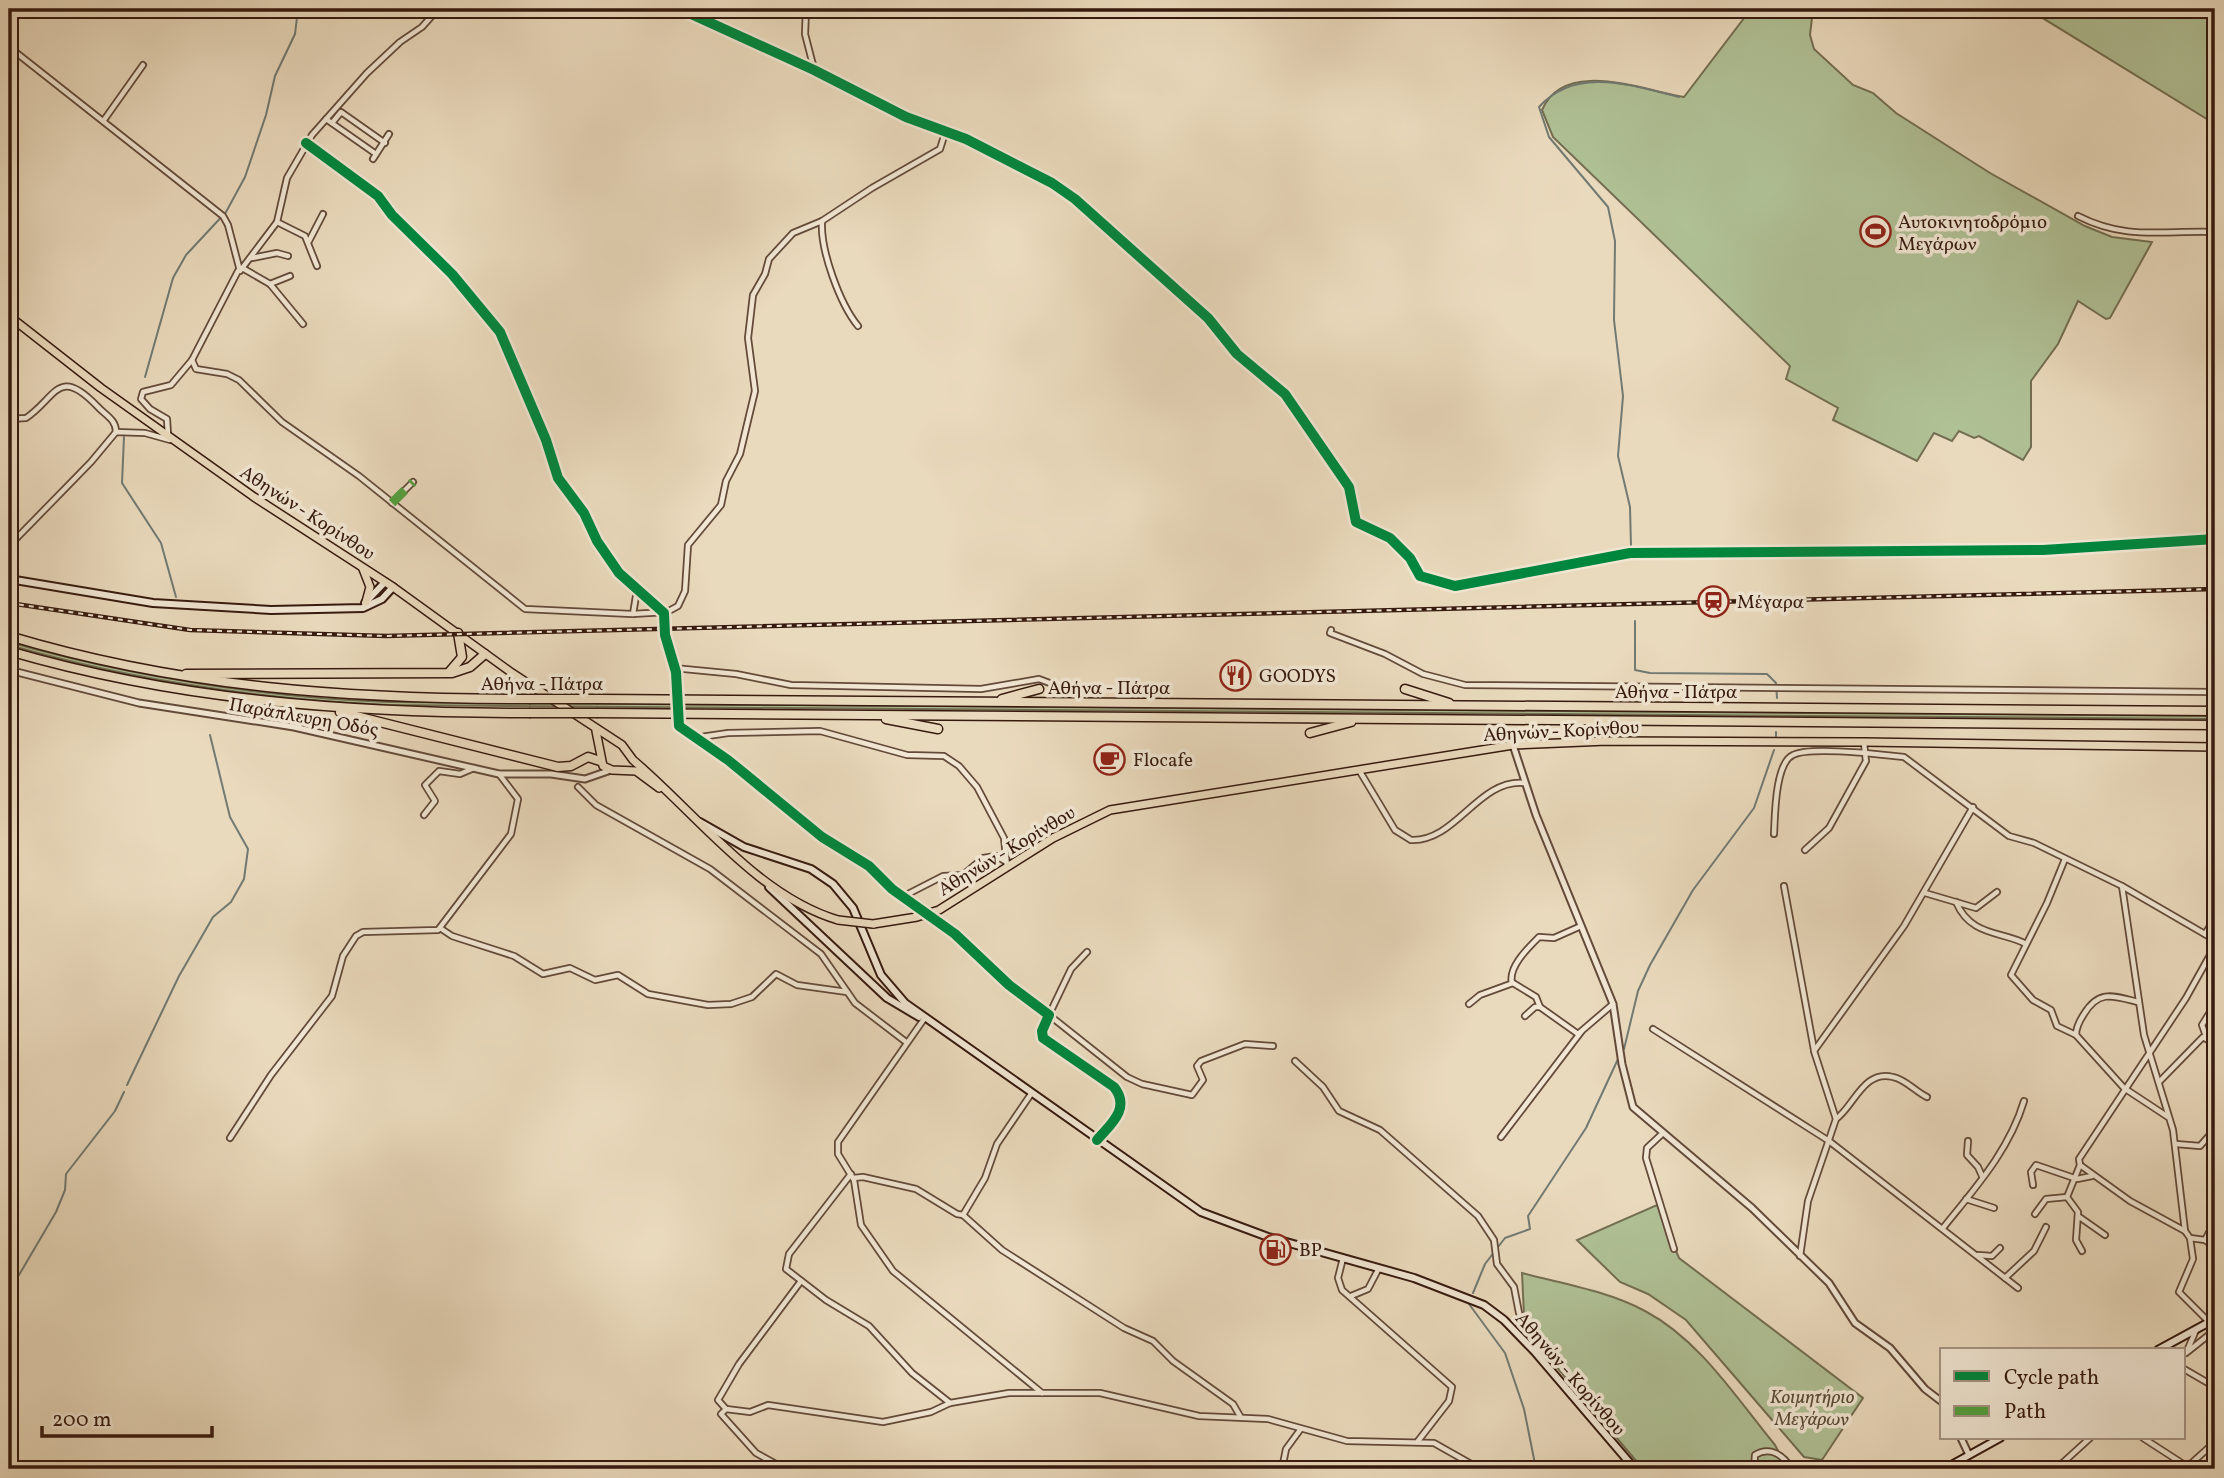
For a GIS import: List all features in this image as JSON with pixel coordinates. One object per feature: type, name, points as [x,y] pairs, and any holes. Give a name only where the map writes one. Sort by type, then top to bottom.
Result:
[{"type":"highway","points":[[447,673],[457,667],[462,657],[458,633]]},
{"type":"highway","name":"Αθήνα - Πάτρα","points":[[9,636],[99,661],[162,673],[246,687],[323,694],[529,699],[2215,711]]},
{"type":"highway","name":"Αθήνα - Πάτρα","points":[[9,651],[109,678],[181,691],[322,708],[529,713],[2215,725]]},
{"type":"highway","points":[[162,673],[447,673],[470,667],[485,654]]},
{"type":"highway","points":[[993,702],[1039,689]]},
{"type":"highway","points":[[1405,689],[1458,705]]},
{"type":"highway","points":[[322,708],[558,767],[571,766],[588,757],[601,762]]},
{"type":"highway","points":[[866,715],[938,729]]},
{"type":"highway","points":[[1310,733],[1361,719]]},
{"type":"main road","name":"Αθηνών - Κορίνθου","points":[[9,316],[101,388],[270,508],[358,563],[485,654],[622,745],[669,794],[887,998],[924,1019],[1201,1212],[1268,1237],[1448,1290],[1484,1305],[1504,1320],[1545,1364],[1635,1469]]},
{"type":"main road","points":[[358,563],[369,581],[370,592],[366,602]]},
{"type":"main road","points":[[9,579],[182,606],[271,610],[358,608],[377,603],[393,587]]},
{"type":"main road","points":[[358,608],[385,582]]},
{"type":"main road","points":[[594,728],[600,739],[601,762]]},
{"type":"main road","points":[[600,750],[606,744],[614,742]]},
{"type":"main road","name":"Αθηνών - Κορίνθου","points":[[740,859],[786,896],[814,912],[838,920],[873,924],[917,917],[957,901],[1007,864],[1110,810],[1513,745],[1864,742],[2215,747]]},
{"type":"main road","points":[[616,769],[626,762],[627,752]]},
{"type":"main road","name":"Αθηνών - Κορίνθου","points":[[601,762],[616,769],[636,771],[669,794]]},
{"type":"main road","name":"Αθηνών - Κορίνθου","points":[[698,821],[744,847],[811,869],[833,884],[853,908],[881,975],[896,994],[924,1019]]},
{"type":"main road","points":[[2162,1348],[2212,1320]]},
{"type":"main road","points":[[1947,1468],[1996,1440]]},
{"type":"street","points":[[168,436],[167,419],[145,405],[141,399],[142,392],[171,385],[192,360],[241,270],[277,222],[287,178],[306,143],[367,73],[400,42],[424,26],[438,9]]},
{"type":"street","points":[[680,9],[945,133],[966,139],[1063,191],[1208,318],[1237,354],[1271,379],[1285,394],[1349,487],[1356,522],[1390,538],[1410,558],[1420,576],[1435,582],[1455,586],[1630,553],[2043,550],[2215,539]]},
{"type":"street","points":[[806,9],[805,34],[814,70]]},
{"type":"street","points":[[9,47],[225,218],[241,270],[270,284],[303,324]]},
{"type":"street","points":[[104,120],[143,65]]},
{"type":"street","points":[[332,123],[341,113],[385,143]]},
{"type":"street","points":[[326,119],[375,157],[389,134]]},
{"type":"street","points":[[192,360],[196,369],[227,374],[239,380],[282,422],[392,503],[525,609],[664,616],[681,602],[687,584],[688,545],[721,505],[726,481],[740,454],[754,391],[748,338],[755,288],[765,274],[769,259],[783,241],[798,230],[822,221],[872,188],[940,149],[945,133]]},
{"type":"street","points":[[306,143],[373,191],[392,215],[452,274],[500,332],[546,440],[558,478],[584,513],[608,558],[664,616]]},
{"type":"street","points":[[309,241],[323,214]]},
{"type":"street","points":[[2078,216],[2130,234],[2215,232]]},
{"type":"street","points":[[822,221],[823,241],[840,293],[858,326]]},
{"type":"street","points":[[277,222],[303,234],[309,241],[317,266]]},
{"type":"street","points":[[251,259],[262,254],[277,253],[288,257]]},
{"type":"street","points":[[270,284],[290,276]]},
{"type":"street","points":[[9,419],[26,418],[53,390],[71,388],[87,396],[111,419],[116,432]]},
{"type":"street","points":[[116,432],[145,433],[177,442]]},
{"type":"street","points":[[9,546],[84,470],[116,432]]},
{"type":"street","points":[[392,503],[412,482]]},
{"type":"street","points":[[632,614],[637,590]]},
{"type":"street","points":[[1331,630],[1330,633],[1385,654],[1423,674],[1465,685],[2215,692]]},
{"type":"street","points":[[664,635],[677,683]]},
{"type":"street","points":[[674,668],[736,674],[791,685],[981,689],[1039,679],[1055,685]]},
{"type":"street","name":"Παράπλευρη Οδός","points":[[9,670],[139,703],[294,727],[499,774],[594,777],[616,769]]},
{"type":"street","points":[[676,723],[728,760],[821,836],[869,866],[916,906]]},
{"type":"street","points":[[694,738],[728,733],[820,731],[907,755],[944,755],[959,766],[977,787],[1005,841],[1007,864]]},
{"type":"street","points":[[1805,850],[1829,828],[1866,761],[1864,742]]},
{"type":"street","points":[[1513,745],[1524,783],[1613,1004],[1622,1064],[1633,1107],[1752,1208],[1836,1291],[1854,1322],[1890,1348],[1925,1389],[1940,1400]]},
{"type":"street","points":[[1774,834],[1781,772],[1788,758],[1798,753],[1866,752],[1900,755],[2010,836],[2034,843],[2122,886],[2215,940]]},
{"type":"street","points":[[594,777],[601,762]]},
{"type":"street","points":[[424,815],[435,801],[425,785],[428,779],[439,771],[460,774],[475,768]]},
{"type":"street","points":[[1359,769],[1395,830],[1411,840],[1437,833],[1499,787],[1512,782],[1524,783]]},
{"type":"street","points":[[230,1138],[271,1075],[332,996],[338,967],[356,936],[363,932],[425,932],[440,928],[511,834],[518,799],[499,774]]},
{"type":"street","points":[[578,787],[596,805],[685,853],[716,874],[821,954],[862,1009],[906,1041]]},
{"type":"street","points":[[1814,1051],[1925,893],[1973,807]]},
{"type":"street","points":[[904,896],[943,876],[962,875],[983,858],[996,856],[1007,864]]},
{"type":"street","points":[[2065,859],[2011,977],[2033,1000],[2051,1010],[2057,1026],[2076,1035],[2124,1088],[2169,1118]]},
{"type":"street","points":[[1784,886],[1814,1051],[1836,1119]]},
{"type":"street","points":[[2122,886],[2138,1002],[2161,1081],[2175,1144],[2185,1231]]},
{"type":"street","points":[[1925,893],[1979,907],[1997,892]]},
{"type":"street","points":[[1956,902],[1963,913],[1989,934],[2003,939],[2013,937],[2026,944]]},
{"type":"street","points":[[2205,934],[2215,918]]},
{"type":"street","points":[[937,920],[1049,1015],[1127,1076],[1181,1094],[1192,1095],[1203,1080],[1197,1066],[1206,1059],[1245,1044],[1273,1045]]},
{"type":"street","points":[[1581,926],[1554,938],[1539,937],[1517,962],[1510,976],[1512,983],[1536,998],[1540,1007],[1574,1032],[1581,1032]]},
{"type":"street","points":[[440,928],[452,936],[514,956],[543,974],[570,968],[595,980],[618,975],[648,994],[699,1005],[731,1004],[752,997],[776,974],[797,985],[847,992]]},
{"type":"street","points":[[2067,1197],[2080,1166],[2079,1159],[2186,998],[2215,946]]},
{"type":"street","points":[[1087,952],[1071,969],[1042,1031],[1044,1038],[1114,1087],[1120,1096],[1119,1113],[1097,1140]]},
{"type":"street","points":[[1469,1004],[1480,995],[1512,983]]},
{"type":"street","points":[[2076,1035],[2080,1020],[2096,998],[2106,995],[2138,1002]]},
{"type":"street","points":[[1501,1137],[1581,1032],[1613,1004]]},
{"type":"street","points":[[1525,1016],[1535,1007],[1540,1007]]},
{"type":"street","points":[[2210,1012],[2202,1025],[2206,1037],[2215,1044]]},
{"type":"street","points":[[924,1019],[906,1041],[838,1142],[838,1154],[852,1176],[861,1225],[893,1271],[1043,1393]]},
{"type":"street","points":[[1653,1028],[1829,1141],[2018,1289]]},
{"type":"street","points":[[2161,1081],[2206,1037]]},
{"type":"street","points":[[1294,1061],[1324,1087],[1339,1111],[1380,1130],[1478,1216],[1494,1240],[1497,1264],[1514,1287],[1519,1313],[1540,1347],[1545,1364]]},
{"type":"street","points":[[1800,1256],[1808,1201],[1836,1119],[1862,1088],[1886,1077],[1897,1078],[1927,1097]]},
{"type":"street","points":[[963,1215],[981,1186],[997,1144],[1031,1094]]},
{"type":"street","points":[[1943,1228],[2003,1152],[2017,1124],[2024,1101]]},
{"type":"street","points":[[2175,1144],[2186,1147],[2200,1146],[2215,1129]]},
{"type":"street","points":[[1663,1132],[1647,1148],[1646,1158],[1674,1249]]},
{"type":"street","points":[[1968,1141],[1968,1155],[1982,1177]]},
{"type":"street","points":[[2033,1185],[2031,1172],[2036,1166],[2074,1178],[2093,1175]]},
{"type":"street","points":[[2080,1166],[2130,1201],[2185,1231],[2190,1238],[2193,1259],[2179,1292],[2212,1320]]},
{"type":"street","points":[[852,1176],[916,1189],[963,1215],[1002,1250],[1129,1331],[1153,1341],[1173,1361],[1233,1404],[1240,1416]]},
{"type":"street","points":[[852,1176],[786,1258],[786,1269],[869,1326],[912,1373],[950,1402]]},
{"type":"street","points":[[2035,1214],[2046,1199],[2067,1197]]},
{"type":"street","points":[[2067,1197],[2076,1207],[2076,1240],[2082,1251]]},
{"type":"street","points":[[1965,1200],[1977,1200],[1994,1208]]},
{"type":"street","points":[[2078,1216],[2105,1235]]},
{"type":"street","points":[[2205,1240],[2215,1221]]},
{"type":"street","points":[[2005,1278],[2034,1251],[2046,1227]]},
{"type":"street","points":[[2190,1238],[2205,1240],[2215,1248]]},
{"type":"street","points":[[1974,1253],[1992,1256],[2000,1248]]},
{"type":"street","points":[[1343,1258],[1339,1284],[1452,1387],[1449,1401],[1418,1441]]},
{"type":"street","points":[[1350,1296],[1368,1289],[1379,1268]]},
{"type":"street","points":[[801,1281],[718,1400],[726,1409],[750,1412],[770,1405],[883,1422],[931,1412],[950,1402],[1014,1392],[1110,1394],[1199,1416],[1268,1419],[1300,1430],[1356,1442],[1418,1441],[1442,1446],[1480,1469]]},
{"type":"street","points":[[2186,1351],[2196,1329]]},
{"type":"street","points":[[2186,1352],[2215,1330]]},
{"type":"street","points":[[2186,1370],[2215,1387]]},
{"type":"street","points":[[726,1409],[721,1414],[751,1448],[785,1469]]},
{"type":"street","points":[[1282,1469],[1286,1449],[1300,1430]]},
{"type":"street","points":[[1962,1440],[1969,1455]]},
{"type":"street","points":[[2056,1469],[2088,1440]]},
{"type":"street","points":[[2146,1440],[2188,1469],[2215,1442]]},
{"type":"street","points":[[1754,1469],[1755,1455],[1766,1451],[1779,1455],[1792,1469]]},
{"type":"green space","name":"Αυτοκινητοδρόμιο Μεγάρων","points":[[1751,9],[1813,9],[1810,35],[1814,49],[1853,85],[1873,93],[1896,113],[1990,173],[2085,226],[2112,237],[2152,242],[2110,318],[2106,319],[2078,301],[2058,344],[2031,381],[2031,447],[2023,460],[1979,436],[1974,438],[1959,431],[1952,441],[1934,433],[1917,461],[1833,420],[1838,408],[1786,379],[1790,366],[1553,137],[1542,110],[1553,94],[1568,85],[1606,81],[1684,97]]},
{"type":"green space","points":[[2028,9],[2215,9],[2215,124]]},
{"type":"green space","points":[[9,642],[103,665],[197,683],[292,695],[389,702],[2215,716],[2215,719],[389,705],[292,698],[197,686],[56,658],[9,645]]},
{"type":"green space","name":"Κοιμητήριο Μεγάρων","points":[[1657,1205],[1679,1258],[1863,1398],[1822,1460],[1804,1457],[1686,1320],[1648,1294],[1620,1282],[1577,1240]]},
{"type":"green space","points":[[1522,1273],[1616,1298],[1665,1323],[1700,1354],[1732,1390],[1775,1445],[1783,1460],[1783,1469],[1643,1469],[1548,1357],[1524,1315]]},
{"type":"waterway","points":[[145,377],[173,278],[186,255],[226,212],[245,177],[266,115],[275,76],[295,34],[298,9]]},
{"type":"waterway","points":[[1631,546],[1630,507],[1618,456],[1623,396],[1614,320],[1615,241],[1608,207],[1549,137],[1539,107],[1554,94],[1587,82],[1624,84],[1679,97]]},
{"type":"waterway","points":[[124,437],[122,483],[161,543],[176,597]]},
{"type":"waterway","points":[[1635,621],[1635,670],[1650,673],[1767,674],[1776,683],[1777,698]]},
{"type":"waterway","points":[[127,1085],[179,976],[213,917],[231,902],[244,879],[248,849],[230,817],[210,735]]},
{"type":"waterway","points":[[1624,1049],[1638,991],[1650,965],[1693,890],[1754,808],[1774,750]]},
{"type":"waterway","points":[[1498,1247],[1505,1238],[1530,1229],[1528,1216],[1586,1128],[1618,1059]]},
{"type":"waterway","points":[[9,1292],[56,1212],[65,1190],[66,1174],[115,1111],[124,1092]]},
{"type":"waterway","points":[[1473,1293],[1485,1264],[1495,1251]]},
{"type":"waterway","points":[[1469,1304],[1505,1353],[1524,1409],[1536,1469]]},
{"type":"tunnel","points":[[664,619],[665,635]]},
{"type":"tunnel","points":[[676,723],[677,683]]},
{"type":"tunnel","points":[[916,906],[937,920]]},
{"type":"railway","points":[[9,603],[190,630],[386,636],[2215,589]]},
{"type":"marked path","points":[[392,503],[413,482]]},
{"type":"cycle path","points":[[680,9],[814,70],[906,117],[966,139],[1052,183],[1075,199],[1208,318],[1237,354],[1285,394],[1349,487],[1356,522],[1390,538],[1410,558],[1420,576],[1455,586],[1630,553],[2043,550],[2215,539]]},
{"type":"cycle path","points":[[306,143],[378,196],[392,215],[452,274],[500,332],[546,440],[558,478],[584,513],[597,541],[619,573],[664,613],[665,635],[676,672],[679,726],[728,760],[822,837],[869,866],[892,889],[955,934],[1009,985],[1049,1015],[1042,1031],[1043,1038],[1114,1087],[1119,1095],[1120,1109],[1113,1122],[1097,1140]]},
{"type":"place","name":"Αυτοκινητοδρόμιο Μεγάρων","points":[[1875,232]]},
{"type":"place","name":"Μέγαρα","points":[[1714,601]]},
{"type":"place","name":"GOODYS","points":[[1236,675]]},
{"type":"place","name":"Flocafe","points":[[1110,759]]},
{"type":"place","name":"BP","points":[[1276,1249]]}]
